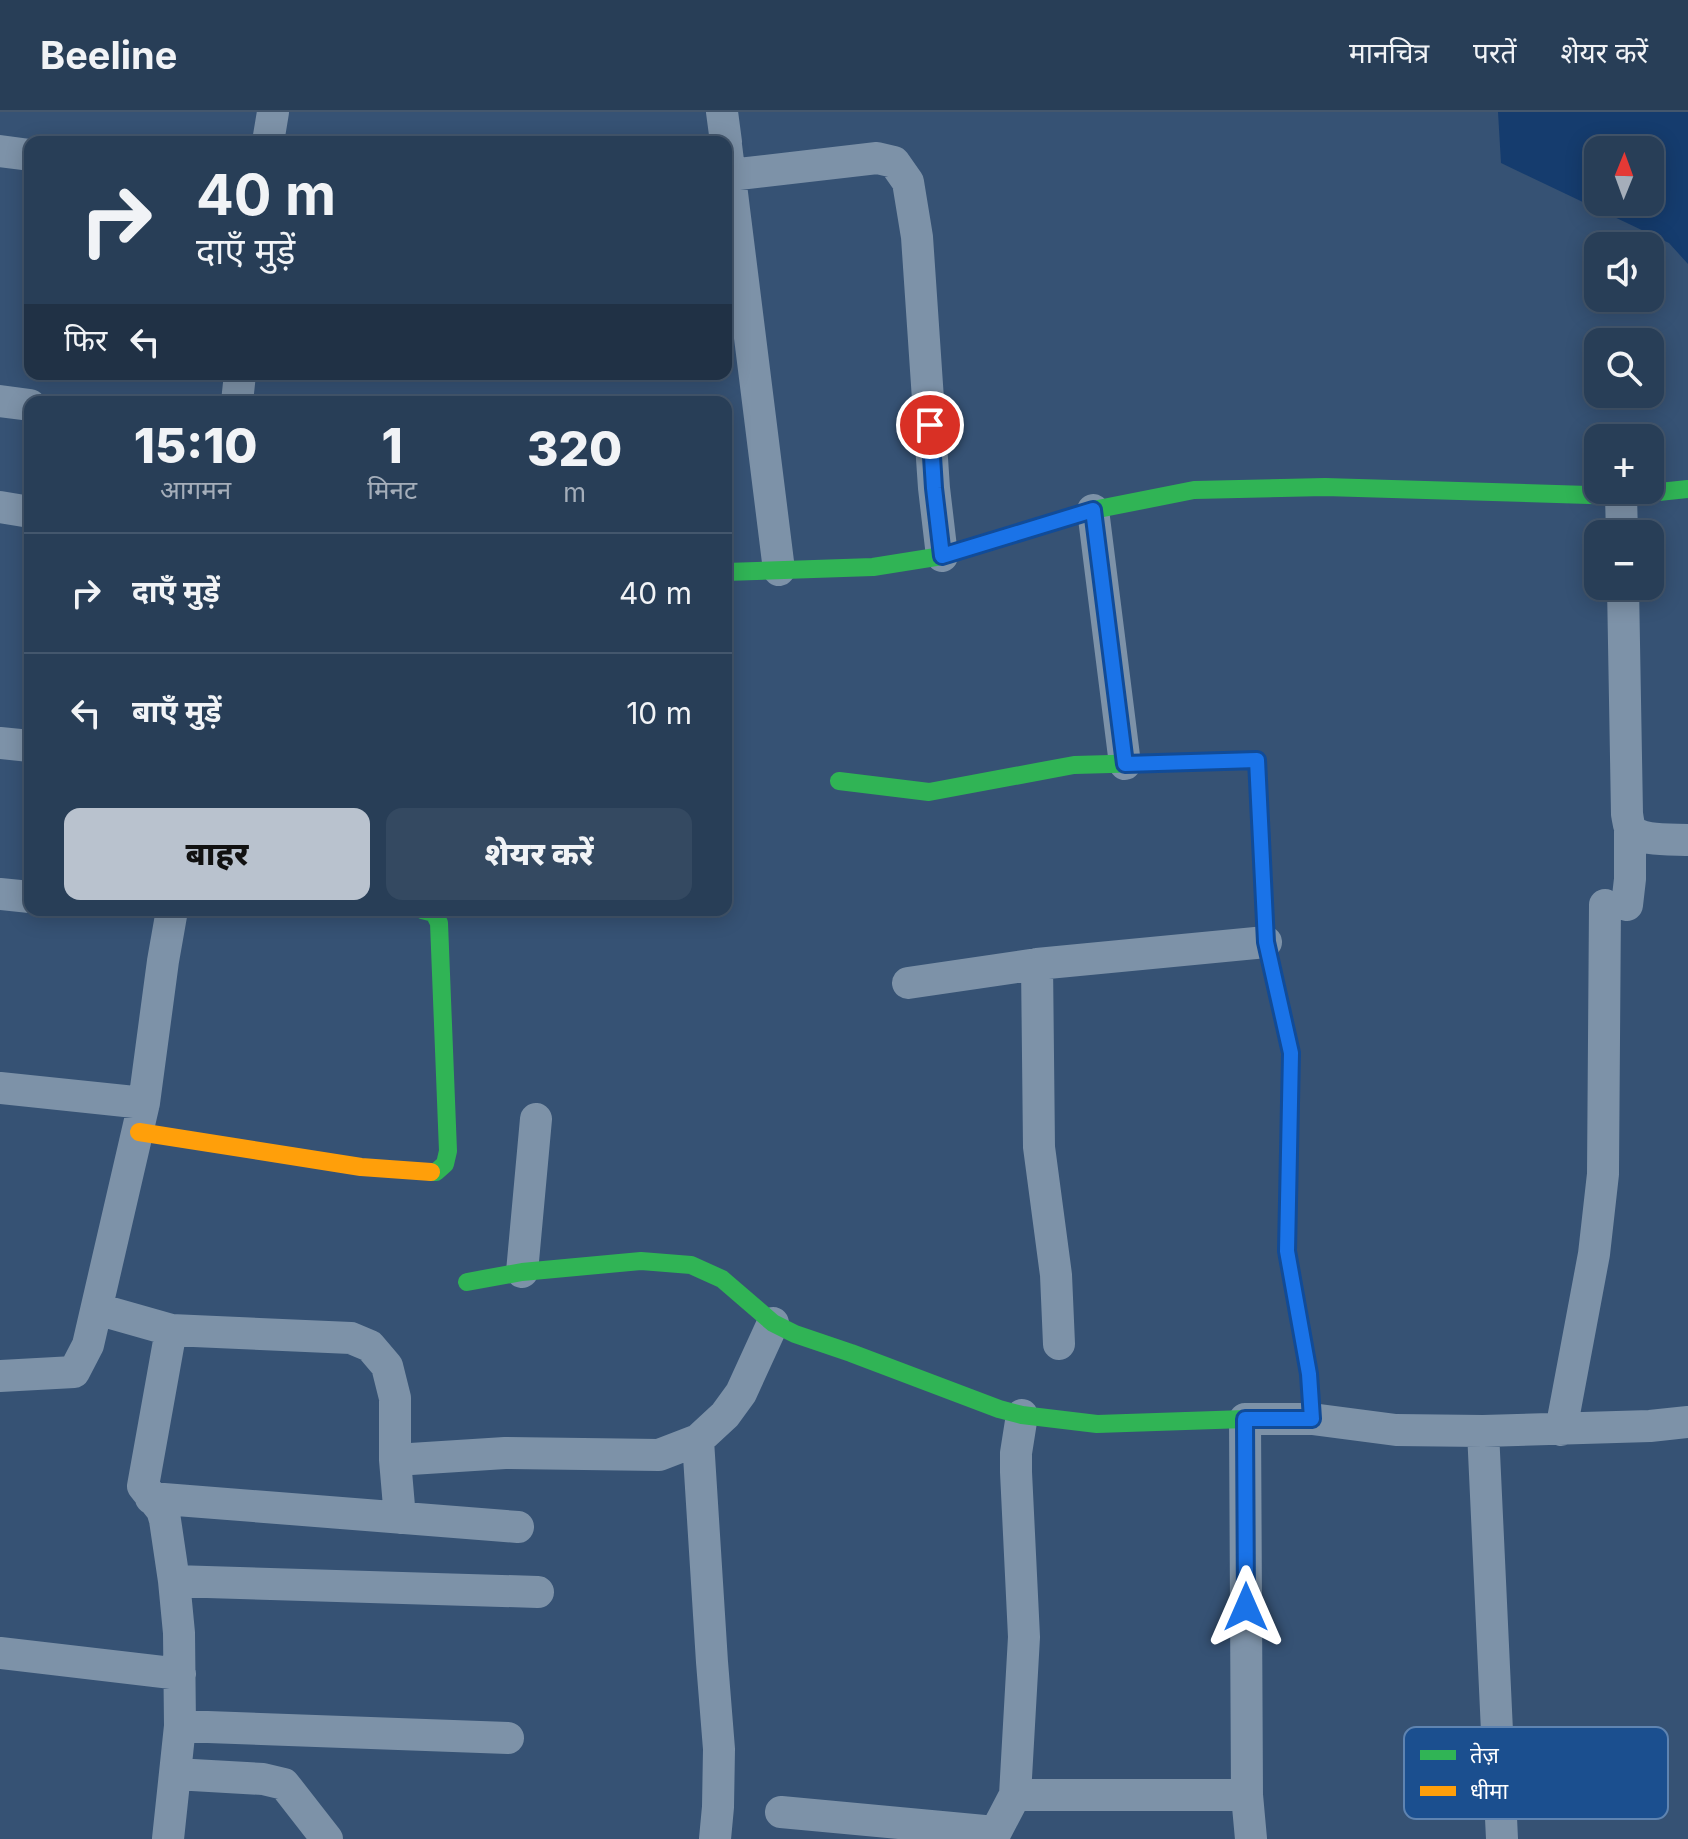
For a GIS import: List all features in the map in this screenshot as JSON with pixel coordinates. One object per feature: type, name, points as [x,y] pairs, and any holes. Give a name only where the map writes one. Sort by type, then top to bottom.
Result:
[{"type":"street","points":[[269,136],[273,112]]},
{"type":"street","points":[[722,112],[725,136]]},
{"type":"street","points":[[0,151],[24,154]]},
{"type":"street","points":[[732,154],[877,158],[894,162],[908,182],[917,237],[934,488],[942,556]]},
{"type":"street","points":[[732,227],[779,570]]},
{"type":"street","points":[[0,401],[24,404]]},
{"type":"street","points":[[732,572],[873,567],[942,556],[1093,510],[1194,490],[1325,487],[1584,495]]},
{"type":"street","points":[[1664,492],[1688,489]]},
{"type":"street","points":[[0,507],[24,511]]},
{"type":"street","points":[[1093,510],[1125,764]]},
{"type":"street","points":[[1561,1430],[1594,1254],[1603,1174],[1616,905],[1630,879],[1623,600]]},
{"type":"street","points":[[0,743],[24,745]]},
{"type":"street","points":[[839,781],[929,792],[1074,765],[1257,760],[1266,942],[1291,1053],[1287,1251],[1309,1374],[1312,1419]]},
{"type":"street","points":[[1630,828],[1636,835],[1646,838],[1688,840]]},
{"type":"street","points":[[0,894],[24,896]]},
{"type":"street","points":[[0,1376],[74,1372],[88,1345],[142,1118],[171,916]]},
{"type":"street","points":[[0,1088],[361,1167],[436,1172],[443,1168],[448,1151],[439,923],[436,916]]},
{"type":"street","points":[[908,983],[1037,964],[1266,942]]},
{"type":"street","points":[[1037,964],[1039,1147],[1056,1275],[1059,1344]]},
{"type":"street","points":[[522,1272],[536,1119]]},
{"type":"street","points":[[467,1282],[522,1272],[641,1261],[691,1265],[722,1279],[773,1323],[795,1334],[999,1409],[1022,1415],[1097,1424],[1312,1419],[1396,1430],[1483,1431],[1561,1430],[1688,1422]]},
{"type":"street","points":[[97,1309],[171,1330],[351,1338],[370,1346],[387,1366],[395,1398],[395,1460],[400,1518]]},
{"type":"street","points":[[395,1460],[505,1453],[659,1455],[698,1440],[725,1415],[741,1393],[773,1323]]},
{"type":"street","points":[[168,1839],[180,1726],[179,1633],[162,1510],[143,1486],[143,1480],[171,1330]]},
{"type":"street","points":[[781,1812],[993,1835],[1015,1795],[1024,1637],[1016,1472],[1022,1415]]},
{"type":"street","points":[[1245,1419],[1247,1795],[1251,1839]]},
{"type":"street","points":[[1483,1431],[1497,1727]]},
{"type":"street","points":[[698,1440],[719,1749],[715,1839]]},
{"type":"street","points":[[151,1498],[518,1527]]},
{"type":"street","points":[[174,1581],[538,1592]]},
{"type":"street","points":[[0,1653],[180,1674]]},
{"type":"street","points":[[180,1726],[508,1738]]},
{"type":"street","points":[[175,1774],[263,1779],[284,1784],[327,1839]]},
{"type":"street","points":[[1015,1795],[1247,1795]]},
{"type":"street","points":[[1501,1819],[1502,1839]]},
{"type":"water","points":[[1498,112],[1688,112],[1688,264],[1664,241],[1664,232],[1646,232],[1612,216],[1664,216],[1664,136],[1584,136],[1584,203],[1501,163]]},
{"type":"traffic: fast","points":[[732,572],[873,567],[942,556],[1093,510],[1194,490],[1325,487],[1621,496],[1688,489]]},
{"type":"traffic: fast","points":[[839,781],[929,792],[1074,765],[1257,760],[1266,942],[1291,1053],[1289,1162]]},
{"type":"traffic: fast","points":[[431,1172],[436,1172],[445,1164],[448,1151],[439,923],[436,916]]},
{"type":"traffic: fast","points":[[467,1282],[522,1272],[641,1261],[691,1265],[722,1279],[773,1323],[795,1334],[999,1409],[1022,1415],[1097,1424],[1245,1419]]},
{"type":"traffic: slow","points":[[139,1132],[361,1167],[431,1172]]},
{"type":"traffic: slow","points":[[1289,1162],[1287,1251],[1309,1374],[1312,1419]]},
{"type":"route","points":[[930,425],[942,556],[1093,510],[1125,764],[1257,760],[1266,942],[1291,1053],[1287,1251],[1309,1374],[1312,1419],[1245,1419],[1246,1607]]}]
